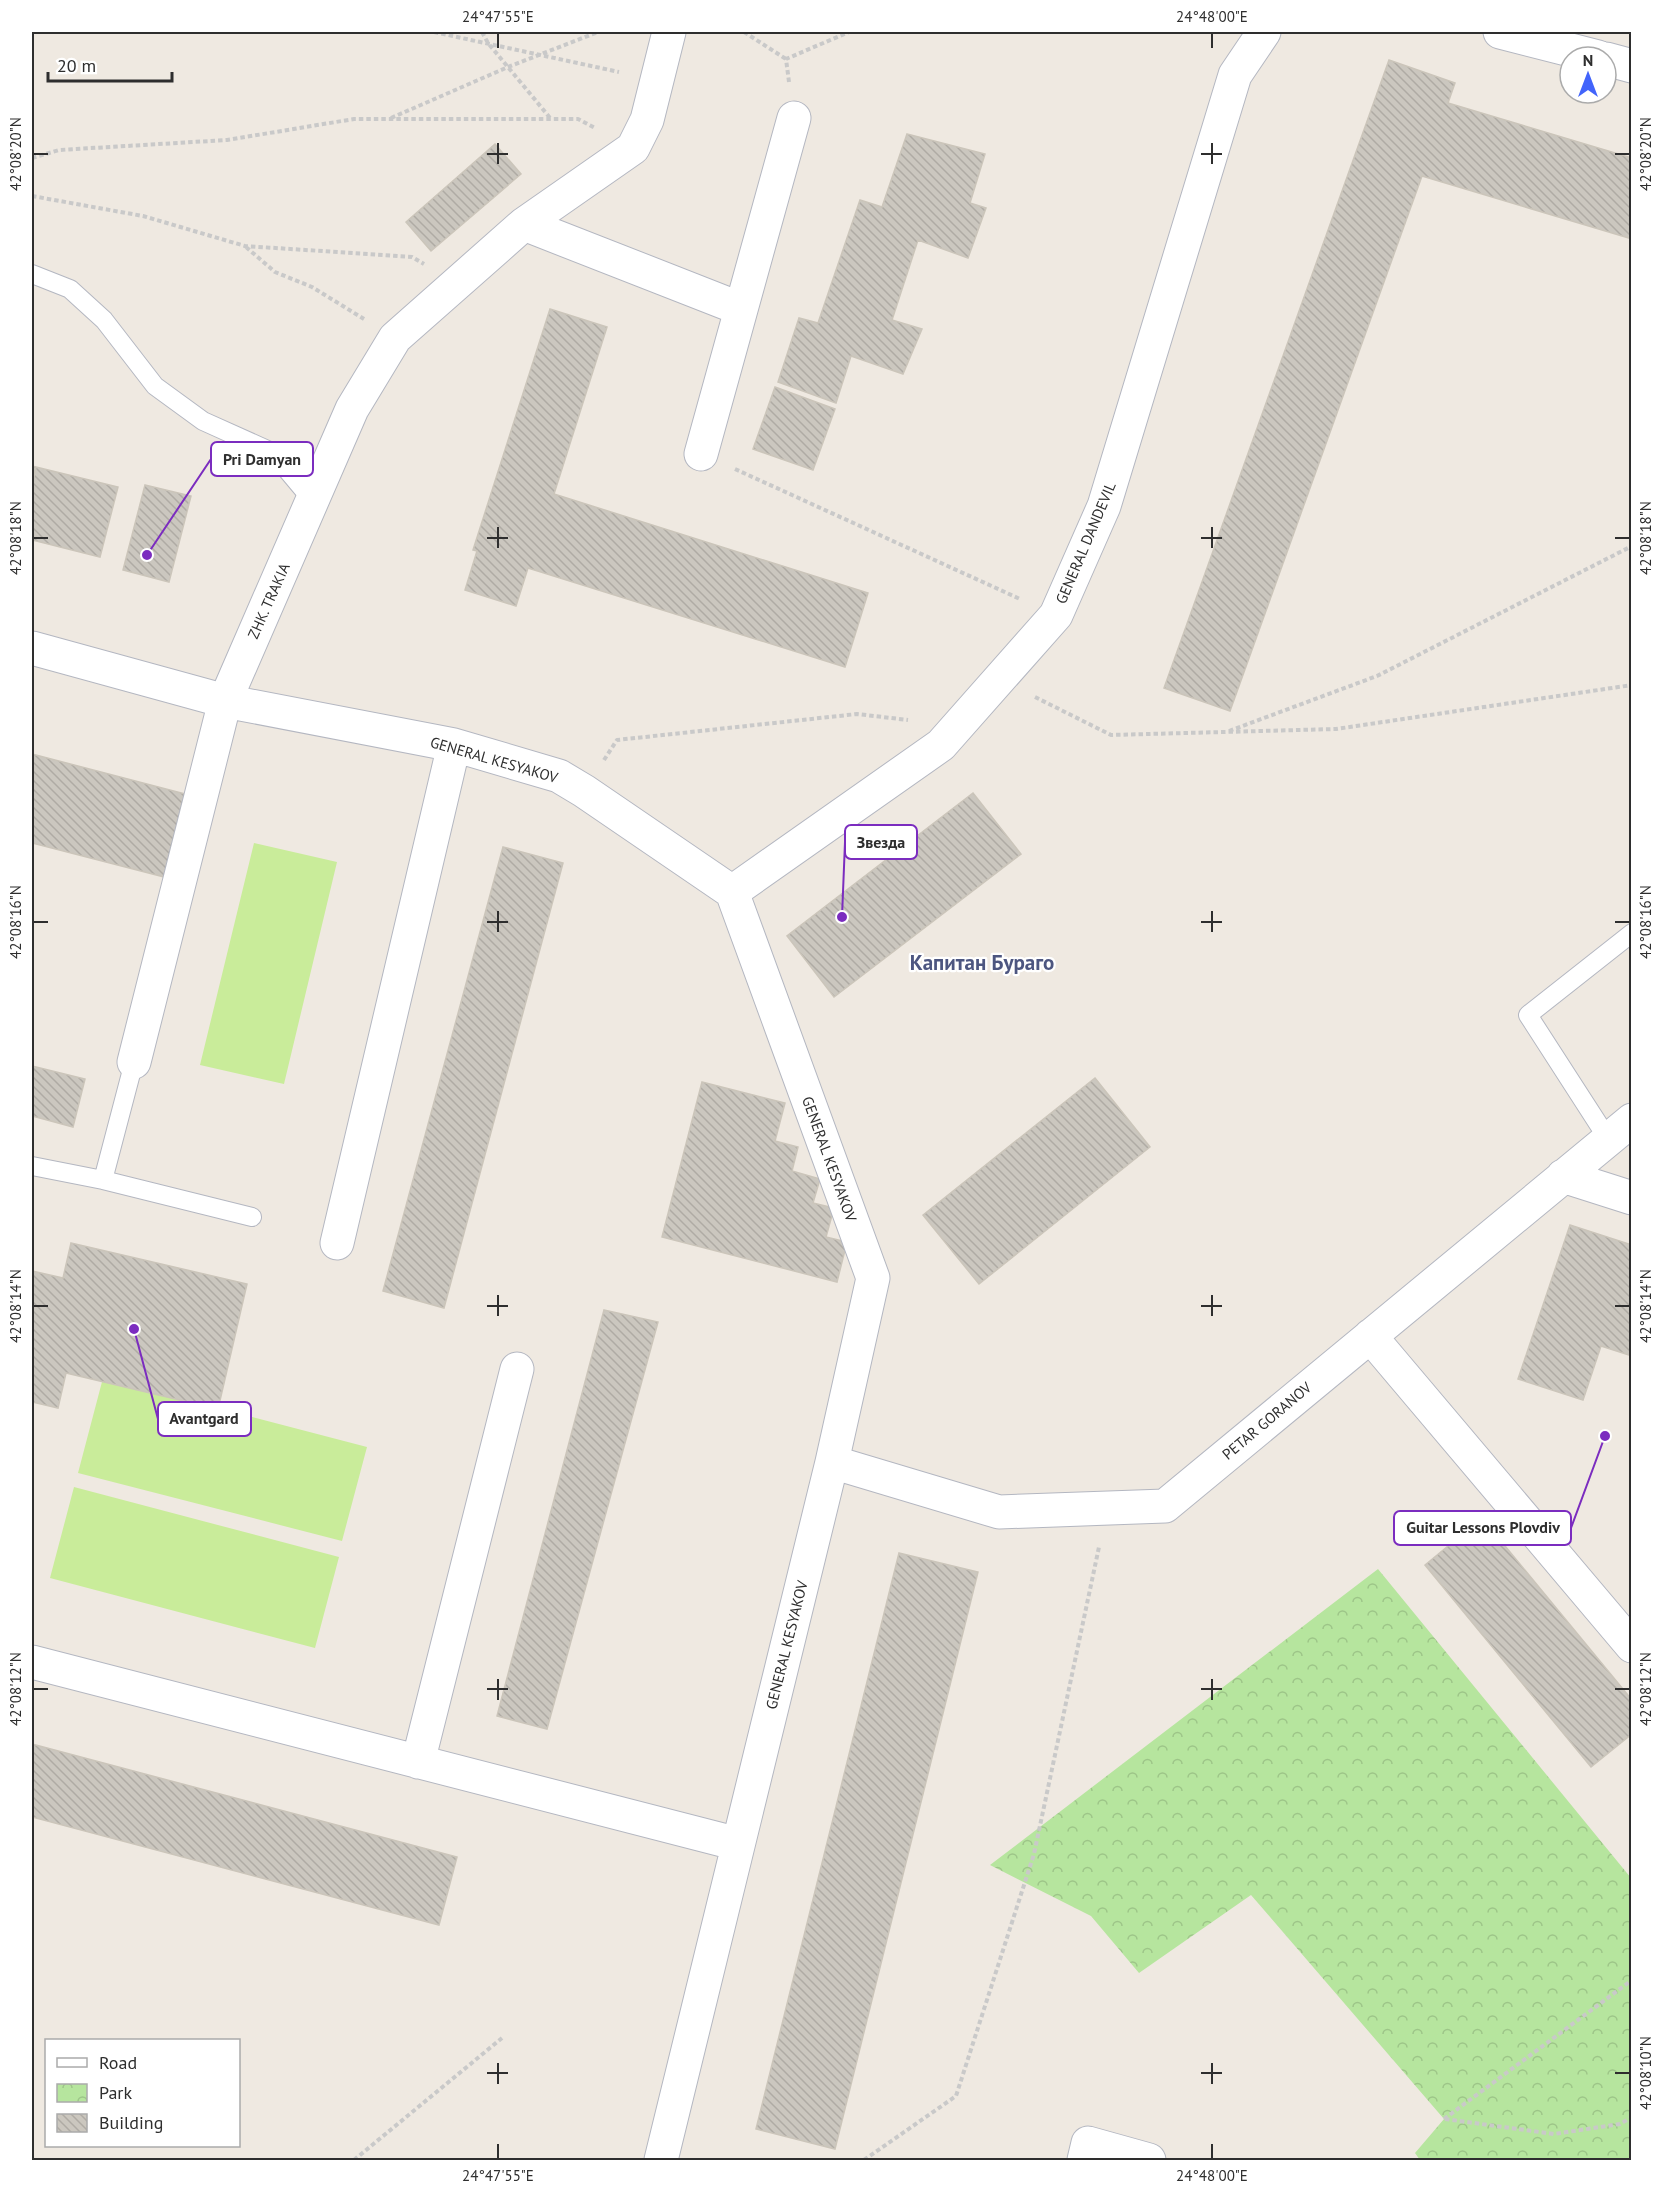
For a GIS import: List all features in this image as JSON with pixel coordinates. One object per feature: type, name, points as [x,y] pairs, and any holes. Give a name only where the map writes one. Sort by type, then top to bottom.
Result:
[{"type":"street","points":[[633,148],[647,120],[669,32]]},
{"type":"street","name":"GENERAL DANDEVIL","points":[[732,892],[941,745],[1056,615],[1104,506],[1234,75],[1264,32]]},
{"type":"street","points":[[1500,32],[1558,47]]},
{"type":"street","points":[[701,454],[794,118]]},
{"type":"street","name":"ZHK. TRAKIA","points":[[134,1062],[225,701],[352,409],[395,338],[524,224],[633,148]]},
{"type":"street","points":[[524,224],[741,309]]},
{"type":"street","name":"GENERAL KESYAKOV","points":[[32,648],[225,701],[454,745],[559,776],[732,892],[873,1278],[832,1462],[662,2160]]},
{"type":"street","points":[[337,1244],[454,745]]},
{"type":"street","name":"PETAR GORANOV","points":[[832,1462],[999,1512],[1165,1506],[1620,1129]]},
{"type":"street","points":[[1563,1176],[1632,1198]]},
{"type":"street","points":[[1370,1336],[1632,1646]]},
{"type":"street","points":[[418,1762],[517,1369]]},
{"type":"street","points":[[32,1662],[738,1844]]},
{"type":"street","points":[[1084,2160],[1089,2143],[1149,2160]]},
{"type":"lane","points":[[32,274],[70,289],[104,320],[155,386],[203,421],[272,452],[313,501]]},
{"type":"lane","points":[[1620,1129],[1528,1016],[1632,933]]},
{"type":"lane","points":[[103,1180],[134,1062]]},
{"type":"lane","points":[[32,1166],[103,1180],[252,1216]]},
{"type":"path","points":[[434,32],[616,70],[657,86]]},
{"type":"path","points":[[482,32],[488,43],[551,119]]},
{"type":"path","points":[[389,119],[508,67],[598,32]]},
{"type":"path","points":[[744,32],[786,59],[794,118]]},
{"type":"path","points":[[786,59],[849,32]]},
{"type":"path","points":[[32,158],[59,150],[227,140],[354,119],[578,119],[633,148]]},
{"type":"path","points":[[32,196],[143,216],[245,246],[412,257],[458,284]]},
{"type":"path","points":[[245,246],[275,272],[312,287],[395,338]]},
{"type":"path","points":[[701,454],[1056,615]]},
{"type":"path","points":[[1225,732],[1377,675],[1632,546]]},
{"type":"path","points":[[1000,679],[1111,735],[1336,729],[1632,685]]},
{"type":"path","points":[[584,791],[617,740],[857,714],[914,720],[941,745]]},
{"type":"path","points":[[864,2160],[956,2096],[1034,1854],[1107,1508]]},
{"type":"path","points":[[1632,1980],[1444,2119],[1554,2134],[1620,2124],[1632,2117]]},
{"type":"path","points":[[354,2160],[502,2038]]},
{"type":"green space","points":[[254,843],[337,862],[284,1084],[200,1065]]},
{"type":"green space","points":[[103,1378],[367,1447],[342,1541],[78,1473]]},
{"type":"green space","points":[[74,1487],[339,1557],[315,1648],[50,1578]]},
{"type":"green space","points":[[1378,1569],[1631,1878],[1631,2160],[1420,2160],[1415,2153],[1444,2119],[1251,1895],[1139,1973],[1091,1916],[990,1865]]},
{"type":"building","points":[[1389,60],[1455,83],[1448,103],[1632,158],[1632,239],[1422,176],[1230,711],[1164,688]]},
{"type":"building","points":[[907,134],[985,154],[970,203],[986,208],[968,258],[918,240],[892,320],[922,329],[903,374],[851,356],[836,403],[778,382],[799,318],[818,323],[860,200],[882,207]]},
{"type":"building","points":[[495,144],[521,174],[431,251],[406,222]]},
{"type":"building","points":[[550,309],[607,327],[554,494],[868,593],[845,667],[528,568],[516,606],[465,590],[477,551],[473,550]]},
{"type":"building","points":[[775,387],[835,409],[813,470],[753,449]]},
{"type":"building","points":[[32,466],[36,467],[32,487]]},
{"type":"building","points":[[36,467],[118,487],[100,557],[32,540],[32,487]]},
{"type":"building","points":[[145,485],[191,496],[169,582],[123,570]]},
{"type":"building","points":[[32,754],[193,796],[172,879],[32,843]]},
{"type":"building","points":[[973,793],[1021,854],[834,997],[787,936]]},
{"type":"building","points":[[503,847],[563,863],[444,1308],[383,1291]]},
{"type":"building","points":[[32,1066],[85,1079],[73,1127],[32,1116]]},
{"type":"building","points":[[1095,1078],[1150,1147],[979,1284],[923,1215]]},
{"type":"building","points":[[702,1082],[785,1103],[775,1141],[798,1147],[792,1171],[820,1179],[813,1203],[834,1208],[826,1237],[847,1242],[837,1282],[662,1237]]},
{"type":"building","points":[[1570,1225],[1632,1245],[1632,1356],[1601,1346],[1583,1400],[1518,1379]]},
{"type":"building","points":[[71,1243],[247,1284],[218,1409],[66,1373],[58,1408],[32,1402],[32,1271],[63,1278]]},
{"type":"building","points":[[604,1310],[658,1322],[547,1729],[497,1716]]},
{"type":"building","points":[[1482,1518],[1632,1700],[1632,1734],[1591,1767],[1425,1565]]},
{"type":"building","points":[[899,1553],[978,1572],[835,2149],[756,2129]]},
{"type":"building","points":[[32,1744],[457,1857],[439,1925],[32,1817]]},
{"type":"place","name":"Pri Damyan","points":[[147,555]]},
{"type":"place","name":"Звезда","points":[[842,917]]},
{"type":"place","name":"Avantgard","points":[[134,1329]]},
{"type":"place","name":"Guitar Lessons Plovdiv","points":[[1605,1436]]},
{"type":"district","name":"Капитан Бураго","points":[[982,963]]}]
